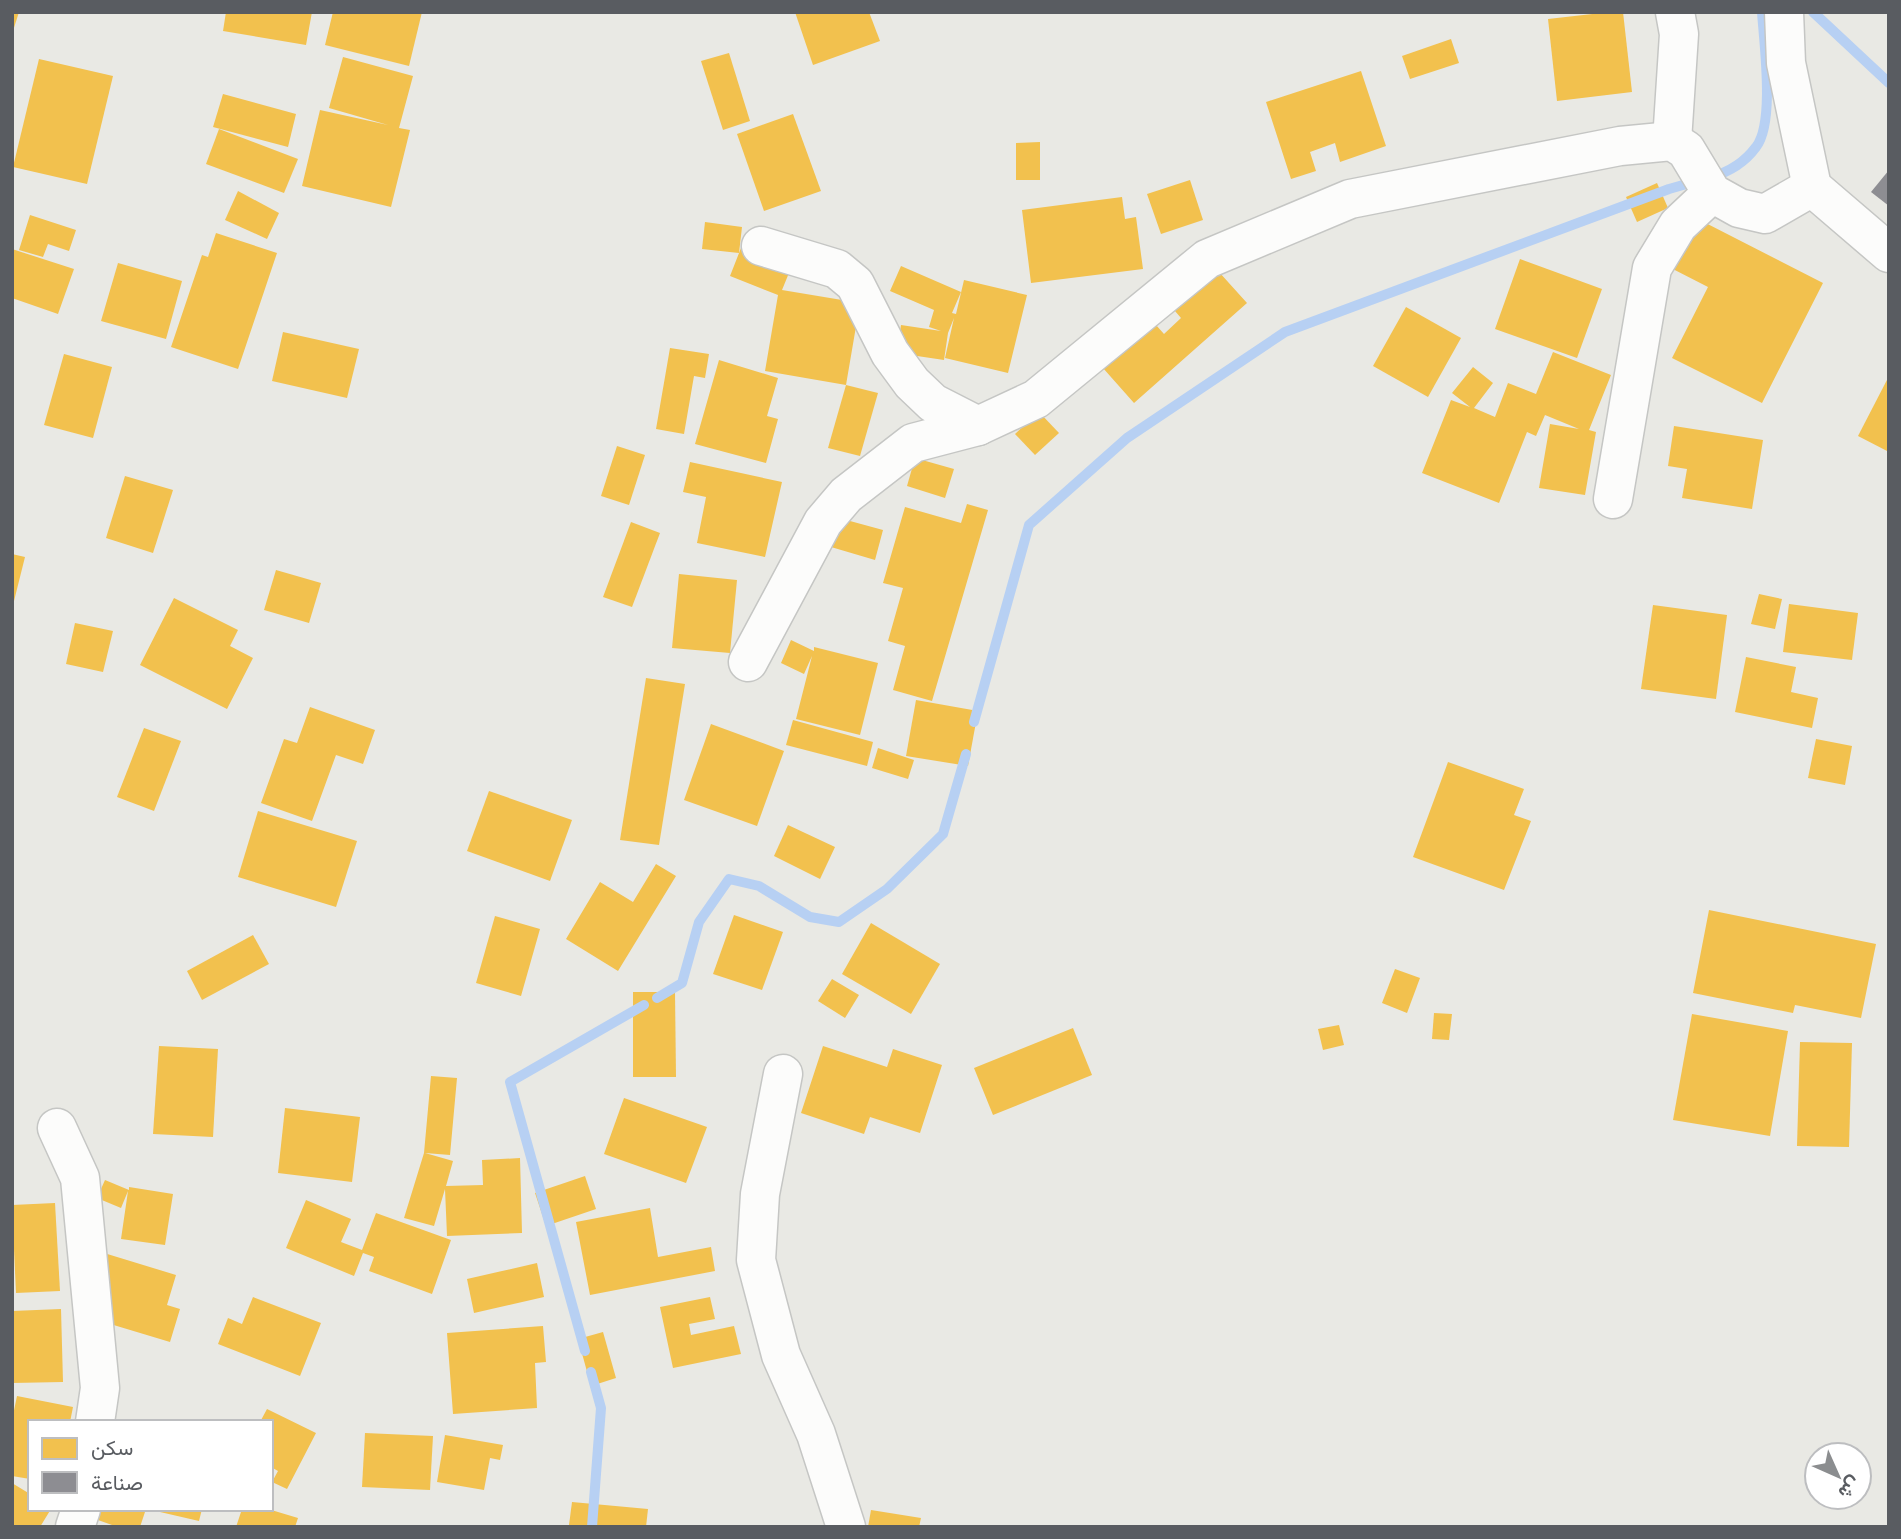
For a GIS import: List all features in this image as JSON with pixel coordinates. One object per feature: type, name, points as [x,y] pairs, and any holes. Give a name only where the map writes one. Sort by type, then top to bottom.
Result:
[{"type":"street","points":[[1675,12],[1679,34],[1682,150],[1712,193],[1739,208],[1765,214],[1812,187]]},
{"type":"street","points":[[1784,12],[1786,63],[1812,187],[1889,253]]},
{"type":"street","points":[[748,662],[823,522],[846,495],[914,443],[978,426],[1036,399],[1207,259],[1350,199],[1620,146],[1682,150]]},
{"type":"street","points":[[1613,499],[1652,268],[1678,225],[1712,193]]},
{"type":"street","points":[[761,246],[837,269],[855,284],[890,353],[912,383],[933,403],[978,426]]},
{"type":"street","points":[[783,1074],[760,1194],[756,1260],[781,1355],[816,1434],[846,1527]]},
{"type":"street","points":[[57,1128],[79,1178],[100,1388],[95,1420]]},
{"type":"building: سكن","points":[[12,12],[19,12],[13,31],[12,31]]},
{"type":"building: سكن","points":[[226,12],[312,12],[306,45],[223,31]]},
{"type":"building: سكن","points":[[333,12],[422,12],[409,66],[325,45]]},
{"type":"building: سكن","points":[[795,12],[869,12],[880,41],[813,65]]},
{"type":"building: سكن","points":[[1623,12],[1632,92],[1557,101],[1548,19]]},
{"type":"building: سكن","points":[[1451,39],[1459,63],[1410,79],[1402,56]]},
{"type":"building: سكن","points":[[729,53],[750,121],[723,130],[701,61]]},
{"type":"building: سكن","points":[[343,57],[413,76],[399,128],[410,130],[391,207],[302,186],[320,110],[388,125],[329,108]]},
{"type":"building: سكن","points":[[39,59],[113,76],[87,184],[13,167]]},
{"type":"building: سكن","points":[[1361,71],[1386,146],[1340,162],[1335,143],[1310,152],[1316,171],[1291,179],[1266,102]]},
{"type":"building: سكن","points":[[223,94],[296,114],[288,147],[213,127]]},
{"type":"building: سكن","points":[[793,114],[821,191],[764,211],[737,134]]},
{"type":"building: سكن","points":[[219,129],[298,159],[284,193],[206,164]]},
{"type":"building: سكن","points":[[1040,142],[1040,180],[1016,180],[1016,143]]},
{"type":"building: سكن","points":[[1190,180],[1203,220],[1161,234],[1147,194]]},
{"type":"building: سكن","points":[[1657,183],[1668,208],[1637,222],[1626,197]]},
{"type":"building: سكن","points":[[238,191],[279,213],[267,239],[225,220]]},
{"type":"building: سكن","points":[[1122,197],[1125,219],[1136,217],[1143,269],[1031,283],[1022,210]]},
{"type":"building: سكن","points":[[30,215],[76,230],[69,251],[48,244],[43,257],[19,250]]},
{"type":"building: سكن","points":[[1690,215],[1823,283],[1762,403],[1672,358],[1708,287],[1665,265]]},
{"type":"building: سكن","points":[[705,222],[742,227],[739,253],[702,249]]},
{"type":"building: سكن","points":[[216,233],[277,253],[238,369],[171,347],[202,255],[208,257]]},
{"type":"building: سكن","points":[[741,248],[791,268],[782,290],[860,303],[846,385],[765,371],[778,295],[730,276]]},
{"type":"building: سكن","points":[[12,249],[74,269],[58,314],[12,298]]},
{"type":"building: سكن","points":[[1520,259],[1602,289],[1577,358],[1495,329]]},
{"type":"building: سكن","points":[[118,263],[182,281],[166,339],[101,321]]},
{"type":"building: سكن","points":[[901,266],[961,292],[952,313],[956,314],[964,280],[1027,295],[1008,373],[945,358],[954,318],[948,333],[944,360],[897,353],[901,325],[941,331],[929,327],[934,310],[890,291]]},
{"type":"building: سكن","points":[[1219,272],[1247,303],[1134,403],[1095,359],[1148,316],[1164,334],[1181,318],[1175,311]]},
{"type":"building: سكن","points":[[1406,307],[1461,338],[1428,397],[1373,366]]},
{"type":"building: سكن","points":[[283,332],[359,349],[347,398],[272,381]]},
{"type":"building: سكن","points":[[670,348],[709,354],[705,378],[694,376],[684,434],[656,429]]},
{"type":"building: سكن","points":[[1553,352],[1611,375],[1589,430],[1596,432],[1585,495],[1539,488],[1550,424],[1579,429],[1545,415],[1536,436],[1527,432],[1499,503],[1422,473],[1451,400],[1470,407],[1452,393],[1473,367],[1493,383],[1474,408],[1495,417],[1508,383],[1536,394]]},
{"type":"building: سكن","points":[[64,354],[112,367],[93,438],[44,425]]},
{"type":"building: سكن","points":[[719,360],[778,378],[767,416],[778,419],[766,463],[695,444]]},
{"type":"building: سكن","points":[[1889,376],[1889,452],[1858,436]]},
{"type":"building: سكن","points":[[846,385],[878,393],[860,456],[828,448]]},
{"type":"building: سكن","points":[[1039,412],[1059,433],[1035,455],[1015,434]]},
{"type":"building: سكن","points":[[1674,426],[1763,440],[1752,509],[1682,498],[1687,469],[1668,466]]},
{"type":"building: سكن","points":[[617,446],[645,455],[629,505],[601,496]]},
{"type":"building: سكن","points":[[915,458],[954,469],[945,498],[907,486]]},
{"type":"building: سكن","points":[[690,462],[782,482],[765,557],[697,543],[706,497],[683,492]]},
{"type":"building: سكن","points":[[125,476],[173,490],[153,553],[106,538]]},
{"type":"building: سكن","points":[[967,504],[988,510],[932,701],[893,690],[905,646],[888,641],[903,588],[883,583],[905,507],[961,523]]},
{"type":"building: سكن","points":[[839,518],[883,530],[875,560],[831,547]]},
{"type":"building: سكن","points":[[631,522],[660,533],[632,607],[603,597]]},
{"type":"building: سكن","points":[[12,554],[25,557],[13,605],[12,605]]},
{"type":"building: سكن","points":[[276,570],[321,583],[309,623],[264,610]]},
{"type":"building: سكن","points":[[679,574],[737,580],[730,653],[672,648]]},
{"type":"building: سكن","points":[[1759,594],[1782,599],[1775,629],[1751,624]]},
{"type":"building: سكن","points":[[174,598],[238,630],[230,646],[253,658],[227,709],[140,665]]},
{"type":"building: سكن","points":[[1789,604],[1858,613],[1852,660],[1783,652]]},
{"type":"building: سكن","points":[[1653,605],[1727,615],[1716,699],[1641,689]]},
{"type":"building: سكن","points":[[75,623],[113,631],[103,672],[66,664]]},
{"type":"building: سكن","points":[[791,640],[814,651],[814,647],[878,663],[860,735],[796,719],[812,656],[804,674],[781,663]]},
{"type":"building: سكن","points":[[1746,657],[1796,667],[1791,692],[1818,698],[1812,728],[1735,712]]},
{"type":"building: سكن","points":[[646,678],[685,684],[659,845],[620,840]]},
{"type":"building: سكن","points":[[916,700],[978,711],[968,766],[906,756]]},
{"type":"building: سكن","points":[[310,707],[375,730],[363,764],[336,755],[312,821],[261,803],[284,739],[297,743]]},
{"type":"building: سكن","points":[[793,720],[873,742],[867,766],[786,745]]},
{"type":"building: سكن","points":[[711,724],[784,751],[757,826],[684,800]]},
{"type":"building: سكن","points":[[144,728],[181,741],[154,811],[117,797]]},
{"type":"building: سكن","points":[[1816,739],[1852,746],[1845,785],[1808,778]]},
{"type":"building: سكن","points":[[878,748],[914,760],[908,779],[872,768]]},
{"type":"building: سكن","points":[[1448,762],[1524,789],[1514,815],[1531,821],[1504,890],[1413,857]]},
{"type":"building: سكن","points":[[489,791],[572,820],[550,881],[467,851]]},
{"type":"building: سكن","points":[[258,811],[357,841],[336,907],[238,877]]},
{"type":"building: سكن","points":[[788,825],[835,847],[820,879],[774,856]]},
{"type":"building: سكن","points":[[656,864],[676,876],[618,971],[566,939],[600,882],[633,902]]},
{"type":"building: سكن","points":[[1709,910],[1876,944],[1861,1018],[1795,1005],[1793,1013],[1693,993]]},
{"type":"building: سكن","points":[[734,915],[783,932],[762,990],[713,974]]},
{"type":"building: سكن","points":[[495,916],[540,929],[521,996],[476,983]]},
{"type":"building: سكن","points":[[871,923],[940,964],[911,1014],[842,974]]},
{"type":"building: سكن","points":[[253,935],[269,964],[202,1000],[187,971]]},
{"type":"building: سكن","points":[[1395,969],[1420,978],[1407,1013],[1382,1003]]},
{"type":"building: سكن","points":[[832,979],[859,995],[845,1018],[818,1001]]},
{"type":"building: سكن","points":[[633,992],[675,992],[676,1077],[633,1077]]},
{"type":"building: سكن","points":[[1434,1013],[1452,1014],[1449,1040],[1432,1039]]},
{"type":"building: سكن","points":[[1692,1014],[1788,1031],[1770,1136],[1673,1120]]},
{"type":"building: سكن","points":[[1339,1025],[1344,1045],[1323,1050],[1318,1029]]},
{"type":"building: سكن","points":[[1073,1028],[1092,1075],[993,1115],[974,1068]]},
{"type":"building: سكن","points":[[1800,1042],[1852,1043],[1849,1147],[1797,1146]]},
{"type":"building: سكن","points":[[159,1046],[218,1049],[213,1137],[153,1134]]},
{"type":"building: سكن","points":[[823,1046],[887,1067],[893,1049],[942,1065],[920,1133],[870,1117],[864,1134],[801,1113]]},
{"type":"building: سكن","points":[[431,1076],[457,1078],[450,1155],[425,1153],[453,1161],[446,1186],[483,1185],[482,1160],[520,1158],[522,1233],[447,1236],[445,1189],[434,1226],[404,1218],[424,1153]]},
{"type":"building: سكن","points":[[624,1098],[707,1127],[686,1183],[604,1154]]},
{"type":"building: سكن","points":[[285,1108],[360,1117],[352,1182],[278,1173]]},
{"type":"building: سكن","points":[[585,1176],[596,1209],[546,1226],[535,1193]]},
{"type":"building: سكن","points":[[105,1180],[129,1190],[129,1187],[173,1194],[165,1245],[121,1239],[128,1191],[121,1208],[97,1198]]},
{"type":"building: سكن","points":[[306,1200],[351,1219],[341,1242],[362,1250],[376,1213],[451,1240],[432,1294],[369,1271],[374,1257],[363,1253],[354,1276],[286,1248]]},
{"type":"building: سكن","points":[[55,1203],[60,1291],[16,1293],[12,1205]]},
{"type":"building: سكن","points":[[650,1208],[658,1257],[711,1247],[715,1271],[590,1295],[576,1222]]},
{"type":"building: سكن","points":[[104,1253],[176,1275],[167,1305],[180,1309],[170,1342],[97,1320]]},
{"type":"building: سكن","points":[[537,1263],[544,1297],[474,1313],[467,1279]]},
{"type":"building: سكن","points":[[253,1297],[321,1323],[300,1376],[218,1344],[228,1318],[242,1324]]},
{"type":"building: سكن","points":[[710,1297],[715,1319],[689,1324],[691,1335],[734,1326],[741,1354],[673,1368],[660,1307]]},
{"type":"building: سكن","points":[[61,1309],[63,1382],[12,1383],[12,1311]]},
{"type":"building: سكن","points":[[543,1326],[546,1362],[535,1363],[537,1408],[453,1414],[447,1333]]},
{"type":"building: سكن","points":[[603,1332],[616,1378],[591,1386],[578,1339]]},
{"type":"building: سكن","points":[[17,1396],[73,1407],[70,1420],[28,1420],[28,1479],[12,1476],[12,1420]]},
{"type":"building: سكن","points":[[267,1409],[316,1433],[287,1489],[273,1482],[278,1471],[273,1468],[273,1420],[261,1420]]},
{"type":"building: سكن","points":[[365,1433],[433,1436],[430,1490],[362,1487]]},
{"type":"building: سكن","points":[[445,1435],[503,1445],[500,1460],[490,1458],[484,1490],[437,1482]]},
{"type":"building: سكن","points":[[12,1483],[28,1493],[28,1511],[50,1511],[40,1527],[12,1527]]},
{"type":"building: سكن","points":[[572,1502],[648,1509],[646,1527],[569,1525]]},
{"type":"building: سكن","points":[[273,1510],[298,1518],[295,1527],[236,1527],[241,1511]]},
{"type":"building: سكن","points":[[871,1510],[921,1518],[919,1527],[868,1527]]},
{"type":"building: سكن","points":[[85,1511],[145,1511],[140,1527],[111,1527],[112,1525],[84,1515]]},
{"type":"building: سكن","points":[[160,1511],[202,1511],[199,1521]]},
{"type":"building: صناعة","points":[[1889,170],[1889,206],[1871,192]]},
{"type":"waterway","points":[[1711,177],[1742,162],[1762,136],[1767,102],[1762,12]]},
{"type":"waterway","points":[[1813,12],[1889,83]]},
{"type":"waterway","points":[[974,722],[1029,525],[1127,438],[1285,332],[1669,189],[1697,181]]},
{"type":"waterway","points":[[657,998],[682,983],[699,922],[729,879],[759,886],[810,917],[839,922],[887,889],[943,834],[966,754]]},
{"type":"waterway","points":[[585,1351],[510,1082],[644,1005]]},
{"type":"waterway","points":[[591,1372],[601,1408],[592,1527]]}]
